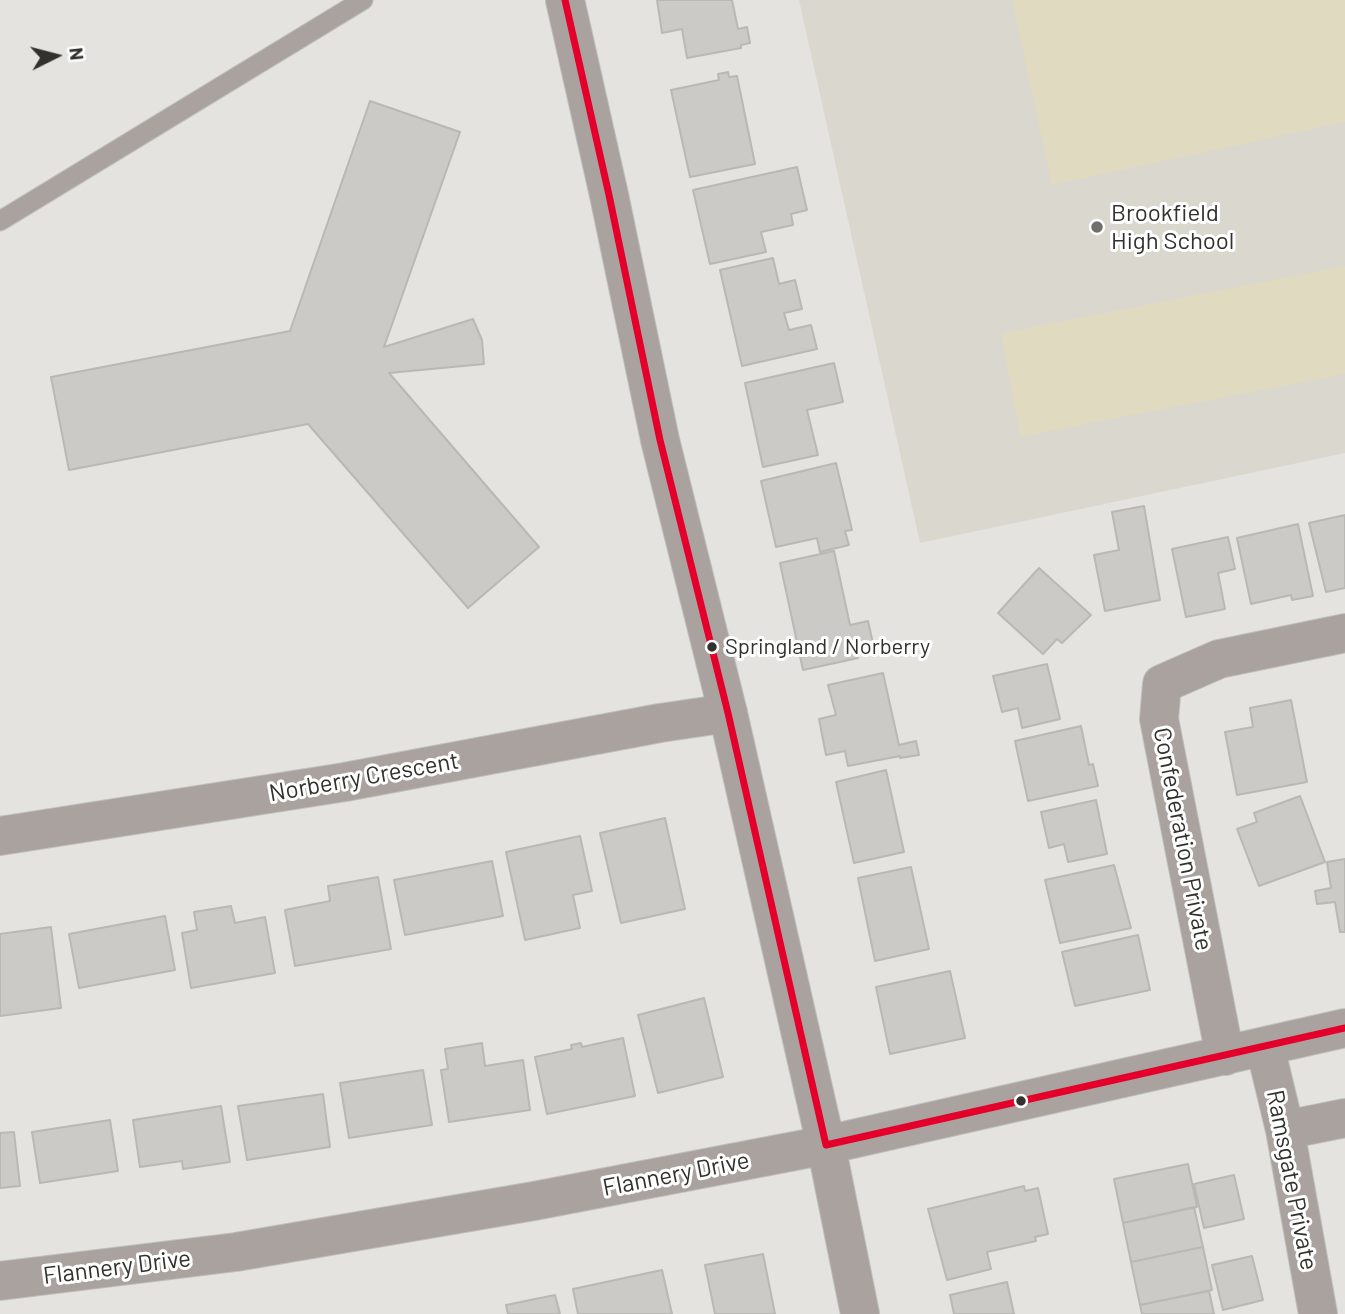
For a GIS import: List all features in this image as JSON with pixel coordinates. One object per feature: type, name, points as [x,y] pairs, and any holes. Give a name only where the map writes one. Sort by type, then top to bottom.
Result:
[{"type":"street","points":[[565,0],[660,439],[728,713],[826,1145],[860,1314]]},
{"type":"street","name":"Confederation Private","points":[[1224,1056],[1159,719],[1162,684],[1219,659],[1345,633]]},
{"type":"street","name":"Norberry Crescent","points":[[0,836],[345,782],[673,720],[728,713]]},
{"type":"street","name":"Flannery Drive","points":[[0,1281],[236,1252],[534,1201],[826,1145],[1345,1028]]},
{"type":"street","name":"Ramsgate Private","points":[[1265,1047],[1285,1130],[1318,1314]]},
{"type":"street","points":[[1285,1130],[1345,1118]]},
{"type":"lane","points":[[0,221],[363,0]]},
{"type":"shaded area","name":"Brookfield High School","points":[[799,0],[1345,0],[1345,453],[920,543]]},
{"type":"shaded area","points":[[1012,0],[1345,0],[1345,122],[1052,185]]},
{"type":"shaded area","points":[[1345,266],[1345,374],[1020,437],[1001,333]]},
{"type":"building","points":[[657,0],[732,0],[738,29],[747,27],[750,43],[741,45],[741,48],[687,58],[682,29],[662,33]]},
{"type":"building","points":[[728,72],[729,77],[737,76],[755,164],[690,177],[671,90],[719,80],[718,74]]},
{"type":"building","points":[[370,101],[460,132],[384,347],[473,319],[482,340],[484,364],[389,373],[539,547],[468,608],[308,424],[69,470],[51,377],[290,331]]},
{"type":"building","points":[[797,167],[807,210],[791,214],[793,225],[761,232],[766,252],[710,264],[693,190]]},
{"type":"building","points":[[773,258],[779,284],[795,280],[802,309],[784,313],[789,330],[811,325],[817,349],[742,366],[720,270]]},
{"type":"building","points":[[834,363],[843,402],[807,410],[818,455],[763,467],[745,383]]},
{"type":"building","points":[[836,463],[852,530],[845,531],[849,545],[820,552],[817,538],[776,547],[761,481]]},
{"type":"building","points":[[1144,506],[1160,600],[1105,611],[1094,555],[1119,550],[1112,512]]},
{"type":"building","points":[[1345,515],[1345,588],[1326,592],[1309,523]]},
{"type":"building","points":[[1298,524],[1313,596],[1292,600],[1291,595],[1251,604],[1237,538]]},
{"type":"building","points":[[1228,537],[1235,569],[1218,573],[1225,609],[1186,617],[1172,549]]},
{"type":"building","points":[[834,551],[850,625],[868,621],[874,648],[857,651],[858,658],[803,670],[780,563]]},
{"type":"building","points":[[1039,568],[1091,615],[1062,643],[1057,639],[1043,654],[998,613]]},
{"type":"building","points":[[1047,664],[1060,719],[1022,728],[1018,708],[1002,712],[993,676]]},
{"type":"building","points":[[883,673],[899,745],[916,741],[919,755],[848,766],[845,751],[826,755],[819,719],[836,715],[828,685]]},
{"type":"building","points":[[1291,700],[1307,782],[1237,795],[1225,732],[1253,727],[1250,708]]},
{"type":"building","points":[[1081,726],[1089,765],[1093,764],[1098,786],[1028,801],[1015,741]]},
{"type":"building","points":[[886,770],[904,852],[854,863],[836,782]]},
{"type":"building","points":[[1300,796],[1325,862],[1259,886],[1237,829],[1257,822],[1254,813]]},
{"type":"building","points":[[1096,800],[1107,854],[1068,862],[1064,844],[1049,848],[1041,812]]},
{"type":"building","points":[[665,818],[685,909],[621,923],[600,833]]},
{"type":"building","points":[[580,836],[592,891],[573,895],[580,928],[525,940],[506,852]]},
{"type":"building","points":[[1345,859],[1345,932],[1340,932],[1335,902],[1317,904],[1315,891],[1331,888],[1327,862]]},
{"type":"building","points":[[492,861],[503,916],[405,935],[394,880]]},
{"type":"building","points":[[1114,865],[1131,928],[1060,943],[1045,880]]},
{"type":"building","points":[[911,867],[929,949],[875,961],[858,878]]},
{"type":"building","points":[[378,877],[391,949],[295,966],[285,910],[330,901],[328,886]]},
{"type":"building","points":[[231,906],[235,923],[265,917],[275,973],[191,988],[182,933],[197,930],[194,912]]},
{"type":"building","points":[[165,916],[175,970],[79,988],[69,934]]},
{"type":"building","points":[[51,927],[61,1008],[0,1016],[0,934]]},
{"type":"building","points":[[1138,935],[1150,990],[1075,1006],[1062,952]]},
{"type":"building","points":[[950,971],[965,1038],[890,1054],[876,987]]},
{"type":"building","points":[[704,998],[723,1077],[658,1093],[638,1015]]},
{"type":"building","points":[[623,1038],[635,1096],[547,1114],[535,1057],[572,1049],[571,1045],[581,1043],[582,1047]]},
{"type":"building","points":[[482,1043],[485,1066],[523,1060],[530,1110],[449,1122],[441,1070],[448,1069],[445,1049]]},
{"type":"building","points":[[423,1070],[432,1125],[349,1138],[340,1083]]},
{"type":"building","points":[[323,1094],[330,1147],[247,1160],[238,1106]]},
{"type":"building","points":[[221,1106],[230,1162],[183,1169],[182,1161],[140,1167],[133,1120]]},
{"type":"building","points":[[110,1120],[118,1171],[40,1183],[32,1132]]},
{"type":"building","points":[[14,1132],[20,1186],[0,1188],[0,1133]]},
{"type":"building","points":[[1188,1164],[1197,1207],[1123,1223],[1114,1179]]},
{"type":"building","points":[[1234,1175],[1244,1219],[1204,1228],[1194,1184]]},
{"type":"building","points":[[1024,1186],[1025,1191],[1038,1188],[1048,1234],[1035,1237],[1036,1241],[987,1252],[991,1269],[947,1280],[928,1209]]},
{"type":"building","points":[[1194,1207],[1203,1247],[1131,1262],[1123,1223]]},
{"type":"building","points":[[1203,1247],[1212,1290],[1140,1305],[1131,1262]]},
{"type":"building","points":[[763,1254],[775,1314],[715,1314],[705,1265]]},
{"type":"building","points":[[1252,1256],[1263,1300],[1223,1310],[1212,1265]]},
{"type":"building","points":[[662,1270],[672,1314],[578,1314],[573,1289]]},
{"type":"building","points":[[1007,1282],[1014,1314],[954,1314],[950,1295]]},
{"type":"building","points":[[1209,1291],[1214,1314],[1142,1314],[1140,1305]]},
{"type":"building","points":[[555,1295],[560,1314],[508,1314],[506,1305]]},
{"type":"transit line","points":[[565,0],[660,440],[728,713],[826,1145]]},
{"type":"transit line","points":[[826,1145],[1345,1028]]},
{"type":"place","name":"Brookfield High School","points":[[1097,227]]},
{"type":"place","name":"Springland / Norberry","points":[[712,647]]}]
